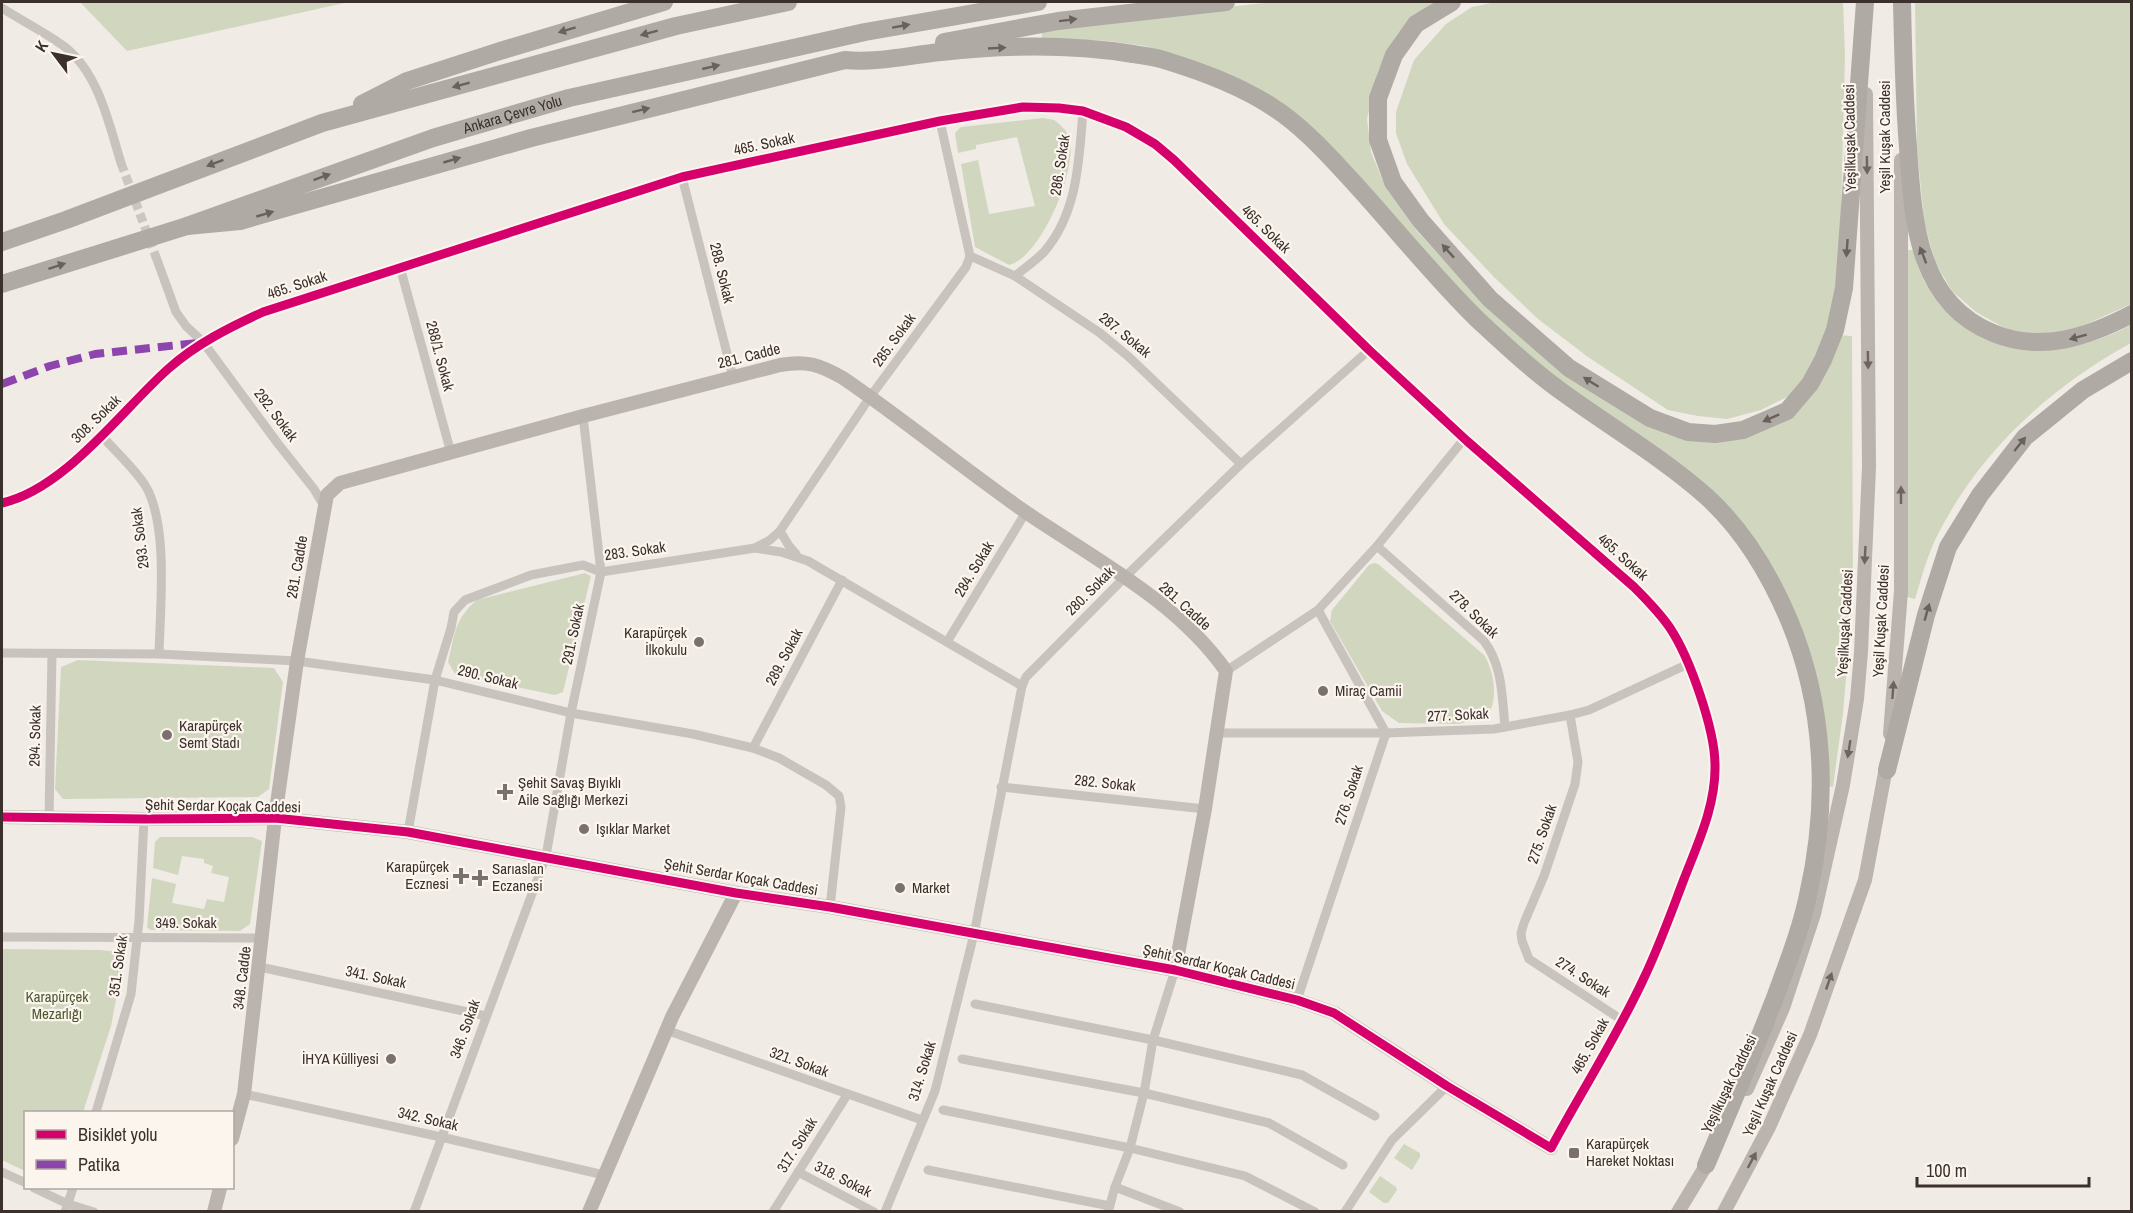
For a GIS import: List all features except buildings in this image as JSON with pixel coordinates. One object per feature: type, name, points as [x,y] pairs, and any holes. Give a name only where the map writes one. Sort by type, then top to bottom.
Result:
[{"type":"highway","points":[[322,123],[407,81],[664,2]]},
{"type":"highway","points":[[2,242],[322,123],[676,26],[788,2]]},
{"type":"highway","name":"Ankara Çevre Yolu","points":[[2,284],[187,226],[433,138],[569,98],[865,32],[1038,2]]},
{"type":"highway","points":[[187,226],[240,221],[531,138],[845,60],[1058,21],[1226,2]]},
{"type":"highway","points":[[1452,2],[1416,24],[1394,55],[1378,98],[1378,140],[1393,182],[1421,221],[1490,299],[1569,368],[1650,418],[1688,432],[1715,434],[1743,430],[1786,411],[1810,384],[1824,360],[1835,330],[1844,288],[1865,2]]},
{"type":"highway","points":[[1902,2],[1905,114],[1911,194],[1917,233],[1927,265],[1946,299],[1984,330],[2026,342],[2042,343],[2072,339],[2102,329],[2132,314]]},
{"type":"highway","points":[[845,60],[868,62],[944,51],[1025,46],[1098,49],[1163,59],[1223,80],[1274,108],[1322,148],[1380,210],[1445,288],[1506,347],[1564,393],[1654,454],[1710,500],[1749,545],[1779,596],[1807,672],[1818,724],[1821,792],[1813,872],[1800,925],[1765,1024],[1706,1165]]},
{"type":"highway","points":[[1887,771],[1926,615],[1948,547],[1980,495],[2025,437],[2083,390],[2132,361]]},
{"type":"street","name":"Yeşilkuşak Caddesi","points":[[1678,1212],[1731,1124],[1783,1008],[1814,914],[1850,748],[1861,652],[1869,467],[1865,2]]},
{"type":"street","name":"Yeşil Kuşak Caddesi","points":[[1724,1212],[1769,1127],[1810,1035],[1865,880],[1887,771],[1901,591],[1902,2]]},
{"type":"street","points":[[2,8],[54,40],[76,58],[89,75],[98,94],[121,163]]},
{"type":"street","name":"465. Sokak","points":[[203,342],[263,312],[682,177],[940,121],[1023,107],[1048,107],[1083,111],[1126,127],[1155,144],[1464,439],[1634,587],[1670,627],[1688,664],[1714,748],[1714,785],[1703,829],[1654,955],[1622,1020],[1551,1148]]},
{"type":"street","name":"286. Sokak","points":[[1015,276],[1051,243],[1067,211],[1079,166],[1083,111]]},
{"type":"street","points":[[940,121],[970,256]]},
{"type":"street","name":"288. Sokak","points":[[682,177],[733,377]]},
{"type":"street","name":"287. Sokak","points":[[970,256],[1015,276],[1110,340],[1241,464]]},
{"type":"street","name":"285. Sokak","points":[[755,548],[770,540],[780,531],[870,397],[966,267],[970,256]]},
{"type":"street","name":"292. Sokak","points":[[156,257],[176,312],[186,326],[203,342],[279,446],[314,489],[324,506]]},
{"type":"street","name":"288/1. Sokak","points":[[400,267],[451,453]]},
{"type":"street","name":"308. Sokak","points":[[2,503],[34,492],[55,478],[102,436],[169,368],[203,342]]},
{"type":"street","name":"280. Sokak","points":[[974,934],[1022,686],[1035,666],[1241,464],[1369,350]]},
{"type":"street","name":"281. Cadde","points":[[275,818],[297,661],[324,506],[327,495],[340,483],[780,364],[808,363],[820,365],[834,372],[1026,512],[1125,577],[1195,635],[1226,671]]},
{"type":"street","name":"291. Sokak","points":[[546,856],[571,714],[601,572],[583,416]]},
{"type":"street","name":"293. Sokak","points":[[102,436],[146,486],[153,504],[160,551],[159,654]]},
{"type":"street","points":[[928,1170],[1109,1209],[1130,1148],[1153,1040],[1175,970],[1205,809],[1226,671],[1318,610],[1377,546],[1464,439]]},
{"type":"street","name":"284. Sokak","points":[[947,642],[1026,512]]},
{"type":"street","points":[[780,531],[798,556]]},
{"type":"street","name":"278. Sokak","points":[[1377,546],[1484,642],[1490,650],[1498,671],[1505,727]]},
{"type":"street","name":"283. Sokak","points":[[408,832],[435,680],[454,612],[465,600],[531,575],[583,565],[601,572],[755,548],[798,556],[1022,686]]},
{"type":"street","name":"289. Sokak","points":[[753,748],[842,580]]},
{"type":"street","points":[[1318,610],[1386,733]]},
{"type":"street","name":"290. Sokak","points":[[2,653],[159,654],[297,661],[435,680],[571,714],[693,734],[753,748],[779,758],[826,785],[839,796],[841,807],[830,907]]},
{"type":"street","name":"294. Sokak","points":[[49,818],[52,654]]},
{"type":"street","name":"277. Sokak","points":[[1217,733],[1386,733],[1476,731],[1505,727],[1570,715],[1613,700],[1688,664]]},
{"type":"street","name":"275. Sokak","points":[[1529,959],[1521,933],[1544,876],[1575,784],[1578,762],[1570,715]]},
{"type":"street","name":"276. Sokak","points":[[1297,1000],[1386,733]]},
{"type":"street","name":"282. Sokak","points":[[1001,787],[1205,809]]},
{"type":"street","name":"Şehit Serdar Koçak Caddesi","points":[[2,817],[275,818],[408,832],[736,893],[830,907],[1175,970],[1320,1007],[1349,1021],[1447,1086],[1551,1148]]},
{"type":"street","name":"348. Cadde","points":[[234,1132],[244,1094],[275,818]]},
{"type":"street","name":"351. Sokak","points":[[97,1111],[131,994],[137,938],[144,819]]},
{"type":"street","name":"346. Sokak","points":[[414,1212],[546,856]]},
{"type":"street","points":[[589,1212],[666,1030],[736,893]]},
{"type":"street","name":"314. Sokak","points":[[885,1212],[935,1091],[974,934]]},
{"type":"street","name":"349. Sokak","points":[[2,937],[263,938]]},
{"type":"street","name":"274. Sokak","points":[[1529,959],[1622,1020]]},
{"type":"street","name":"341. Sokak","points":[[260,967],[486,1016]]},
{"type":"street","points":[[975,1004],[1153,1040],[1302,1075],[1375,1116]]},
{"type":"street","name":"321. Sokak","points":[[666,1030],[922,1120]]},
{"type":"street","points":[[962,1059],[1143,1094],[1269,1123],[1343,1165]]},
{"type":"street","points":[[1345,1212],[1392,1140],[1447,1086]]},
{"type":"street","name":"342. Sokak","points":[[244,1094],[604,1175]]},
{"type":"street","name":"317. Sokak","points":[[773,1212],[847,1095]]},
{"type":"street","points":[[943,1110],[1130,1148],[1245,1176],[1316,1212]]},
{"type":"street","points":[[2,1172],[24,1182]]},
{"type":"street","name":"318. Sokak","points":[[798,1172],[874,1212]]},
{"type":"street","points":[[1115,1187],[1180,1212]]},
{"type":"street","points":[[36,1189],[67,1208],[94,1212]]},
{"type":"street","points":[[67,1208],[73,1189]]},
{"type":"street","points":[[214,1212],[220,1189]]},
{"type":"green space","points":[[80,2],[349,2],[127,51]]},
{"type":"green space","points":[[1274,2],[1434,2],[1412,18],[1396,36],[1378,71],[1367,119],[1371,152],[1382,179],[1416,230],[1481,301],[1687,438],[1790,414],[1838,335],[1852,336],[1853,595],[1843,713],[1833,787],[1823,785],[1818,685],[1746,530],[1498,336],[1337,155],[1189,63],[1145,46],[1109,41],[1042,38],[1041,27]]},
{"type":"green space","points":[[1496,2],[1843,2],[1845,55],[1839,295],[1814,368],[1789,396],[1761,410],[1727,419],[1668,410],[1588,357],[1538,319],[1444,224],[1407,164],[1396,133],[1396,112],[1414,60],[1446,24],[1472,7]]},
{"type":"green space","points":[[1915,2],[2131,2],[2131,304],[2060,336],[2027,335],[2003,327],[1976,312],[1952,291],[1935,262],[1924,221],[1917,148]]},
{"type":"green space","points":[[1043,118],[1054,120],[1068,134],[1071,151],[1068,169],[1055,210],[1045,229],[1021,259],[1009,265],[975,247],[961,164],[978,160],[989,214],[1035,206],[1017,137],[976,145],[976,149],[958,153],[955,133],[961,127]]},
{"type":"green space","points":[[1904,250],[1915,250],[1917,264],[1926,285],[1939,304],[1959,323],[1981,337],[2005,346],[2056,349],[2107,336],[2131,325],[2131,343],[2072,380],[2044,402],[2018,425],[1973,478],[1953,507],[1936,538],[1915,599],[1903,596]]},
{"type":"green space","points":[[1374,563],[1484,655],[1493,677],[1494,686],[1493,702],[1487,716],[1459,724],[1399,723],[1382,711],[1330,621],[1332,610],[1369,565]]},
{"type":"green space","points":[[585,573],[591,576],[563,692],[555,695],[455,674],[448,662],[454,636],[464,614],[477,600]]},
{"type":"green space","name":"Karapürçek Semt Stadı","points":[[78,660],[274,668],[283,682],[269,789],[258,797],[63,799],[55,789],[61,667]]},
{"type":"green space","points":[[160,837],[252,837],[262,841],[250,924],[240,931],[150,930],[147,927],[152,878],[176,884],[172,903],[204,909],[207,899],[224,902],[229,877],[211,873],[213,866],[204,863],[204,859],[182,856],[178,875],[153,868],[155,842]]},
{"type":"green space","name":"Karapürçek Mezarlığı","points":[[2,949],[125,952],[111,1026],[83,1111],[24,1111],[24,1171],[2,1160]]},
{"type":"green space","points":[[1404,1144],[1420,1153],[1412,1170],[1394,1158]]},
{"type":"green space","points":[[1380,1176],[1397,1190],[1388,1203],[1384,1203],[1369,1192]]},
{"type":"tunnel","points":[[121,163],[156,257]]},
{"type":"marked path","points":[[2,384],[50,366],[95,354],[197,343]]},
{"type":"cycle path","points":[[2,503],[25,495],[70,466],[150,386],[190,352],[226,330],[263,312],[682,177],[940,121],[1023,107],[1083,111],[1126,127],[1155,144],[1174,160],[1369,350],[1467,441],[1644,597],[1670,628],[1693,675],[1711,733],[1715,765],[1713,795],[1705,824],[1654,955],[1621,1023],[1551,1148],[1447,1086],[1334,1013],[1297,1000],[1175,970],[830,907],[736,893],[408,832],[275,818],[2,817]]},
{"type":"place","name":"Karapürçek İlkokulu","points":[[699,642]]},
{"type":"place","name":"Miraç Camii","points":[[1323,691]]},
{"type":"place","name":"Karapürçek Semt Stadı","points":[[167,735]]},
{"type":"place","name":"Şehit Savaş Bıyıklı Aile Sağlığı Merkezi","points":[[505,792]]},
{"type":"place","name":"Işıklar Market","points":[[584,829]]},
{"type":"place","name":"Karapürçek Ecznesi","points":[[461,876]]},
{"type":"place","name":"Sarıaslan Eczanesi","points":[[480,878]]},
{"type":"place","name":"Market","points":[[900,888]]},
{"type":"place","name":"İHYA Külliyesi","points":[[391,1059]]},
{"type":"place","name":"Karapürçek Hareket Noktası","points":[[1574,1153]]}]
